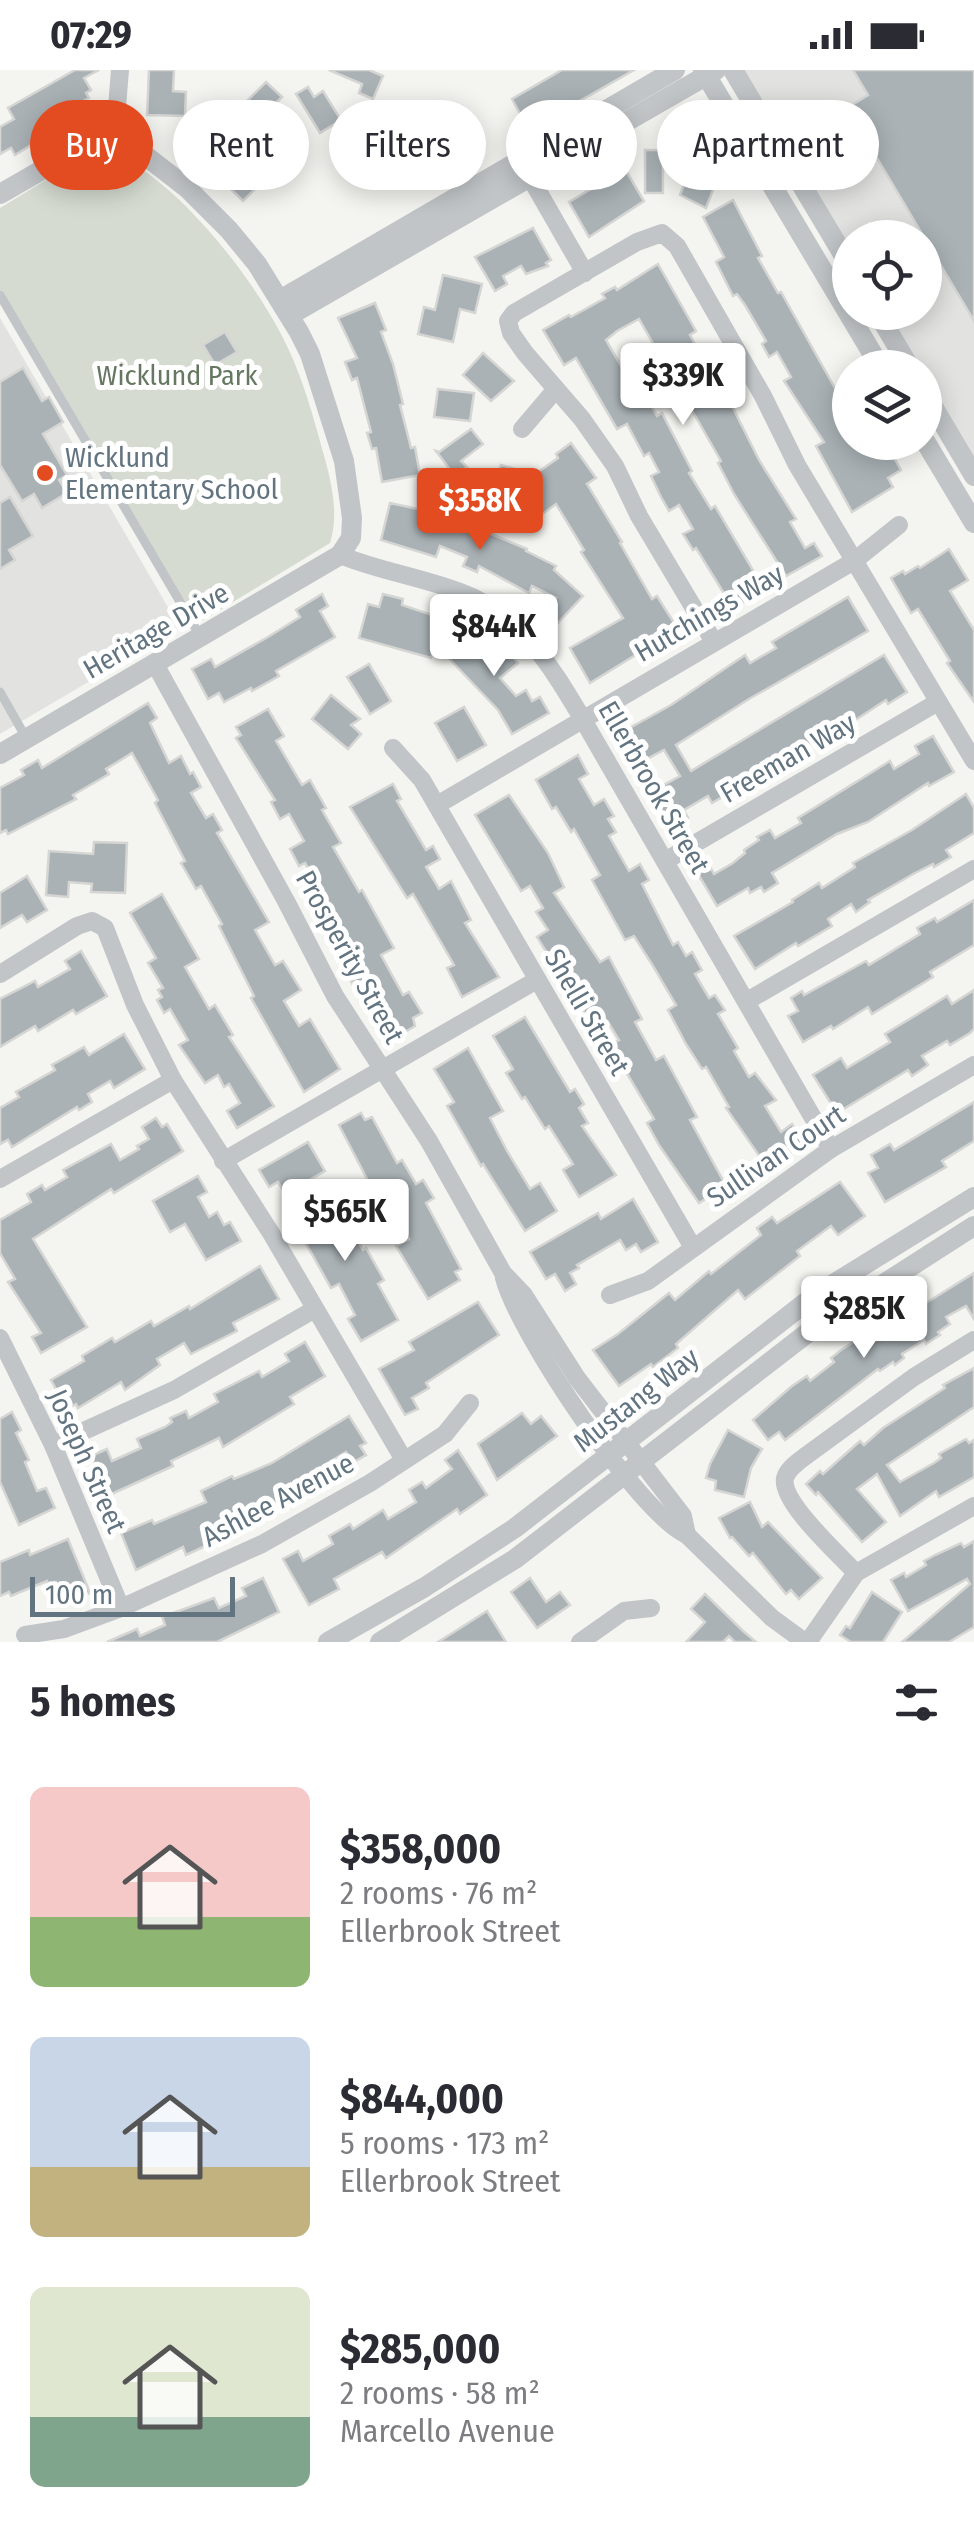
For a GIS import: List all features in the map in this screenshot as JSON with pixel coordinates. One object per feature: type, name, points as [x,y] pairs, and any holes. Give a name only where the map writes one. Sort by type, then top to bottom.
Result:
[{"type":"street","points":[[118,100],[120,70]]},
{"type":"street","points":[[630,100],[675,70]]},
{"type":"street","points":[[734,70],[832,236]]},
{"type":"street","points":[[637,110],[708,72],[870,350]]},
{"type":"street","points":[[153,163],[201,202],[257,264],[310,354],[344,461],[352,518],[350,538],[340,555]]},
{"type":"street","points":[[0,194],[30,177]]},
{"type":"street","points":[[285,308],[506,180]]},
{"type":"street","points":[[537,190],[585,273]]},
{"type":"street","points":[[714,642],[615,466],[518,344],[508,321],[514,312],[649,236],[662,233],[687,262],[797,465],[974,762]]},
{"type":"street","points":[[522,430],[556,389]]},
{"type":"street","points":[[942,422],[974,476]]},
{"type":"street","points":[[936,460],[974,523]]},
{"type":"street","name":"Hutchings Way","points":[[437,805],[854,561],[899,525]]},
{"type":"street","name":"Heritage Drive","points":[[0,754],[340,555]]},
{"type":"street","name":"Ellerbrook Street","points":[[340,555],[372,568],[462,592],[526,634],[550,664],[582,718],[831,1149]]},
{"type":"street","name":"Prosperity Street","points":[[155,664],[334,996],[429,1141],[503,1273],[524,1295],[577,1378],[683,1516],[686,1535]]},
{"type":"street","name":"Freeman Way","points":[[665,861],[938,702]]},
{"type":"street","name":"Shelli Street","points":[[393,748],[422,780],[692,1246]]},
{"type":"street","points":[[747,1002],[974,868]]},
{"type":"street","points":[[0,974],[77,926],[92,921],[105,928],[134,1004],[173,1080],[271,1233],[404,1460]]},
{"type":"street","points":[[223,1161],[537,980]]},
{"type":"street","name":"Sullivan Court","points":[[610,1295],[648,1280],[831,1149],[974,1066]]},
{"type":"street","points":[[0,1180],[173,1080]]},
{"type":"street","name":"Mustang Way","points":[[328,1642],[425,1587],[515,1528],[814,1296],[974,1197]]},
{"type":"street","name":"Mustang Way","points":[[380,1642],[514,1559],[810,1331],[974,1226]]},
{"type":"street","name":"Prosperity Street","points":[[503,1273],[510,1302],[534,1346],[625,1476],[670,1528],[686,1535],[772,1618],[806,1642]]},
{"type":"street","points":[[53,1445],[174,1390],[315,1309]]},
{"type":"street","name":"Joseph Street","points":[[0,1338],[53,1445],[121,1608]]},
{"type":"street","points":[[856,1573],[789,1498],[785,1478],[792,1466],[914,1377],[974,1340]]},
{"type":"street","name":"Ashlee Avenue","points":[[25,1635],[64,1629],[121,1608],[262,1544],[444,1434],[470,1403]]},
{"type":"street","points":[[806,1642],[856,1573],[974,1506]]},
{"type":"street","points":[[580,1642],[624,1611],[651,1608]]},
{"type":"lane","points":[[0,295],[200,636]]},
{"type":"lane","points":[[0,692],[26,739]]},
{"type":"shaded area","points":[[739,70],[974,70],[974,469],[942,415],[942,350],[904,350],[892,330],[942,330],[942,220],[832,220],[832,228],[809,190],[879,190],[879,100],[757,100]]},
{"type":"shaded area","name":"Wicklund Elementary School","points":[[0,318],[180,628],[0,734]]},
{"type":"green space","name":"Wicklund Park","points":[[153,178],[205,226],[260,298],[300,376],[333,494],[330,543],[195,625],[0,290],[0,208],[30,190],[153,190]]},
{"type":"building","points":[[75,70],[99,70],[84,78],[91,90],[85,100],[30,100],[30,146],[15,155],[11,148],[0,154],[0,127],[14,119],[8,108]]},
{"type":"building","points":[[149,70],[174,70],[173,91],[186,92],[186,100],[173,100],[173,116],[153,115],[153,100],[148,100]]},
{"type":"building","points":[[329,70],[369,70],[383,76],[373,99],[359,93],[362,84]]},
{"type":"building","points":[[562,70],[634,70],[582,100],[512,99]]},
{"type":"building","points":[[853,70],[974,70],[974,321],[942,267],[942,220],[914,220],[879,162],[879,100],[860,100],[868,95]]},
{"type":"building","points":[[266,82],[282,97],[279,100],[248,100]]},
{"type":"building","points":[[308,87],[314,97],[323,91],[329,101],[329,127],[320,133],[309,115],[309,100],[300,100],[296,94]]},
{"type":"building","points":[[645,150],[657,150],[657,190],[663,193],[645,193]]},
{"type":"building","points":[[637,189],[644,201],[589,237],[569,202],[589,190]]},
{"type":"building","points":[[232,190],[254,190],[243,201]]},
{"type":"building","points":[[682,190],[713,190],[706,208],[680,195]]},
{"type":"building","points":[[733,200],[762,256],[758,258],[832,383],[832,460],[895,460],[901,470],[888,478],[893,487],[852,512],[816,446],[824,442],[784,381],[791,377],[777,352],[769,357],[762,344],[766,341],[745,305],[737,294],[733,296],[716,262],[724,257],[703,217]]},
{"type":"building","points":[[533,228],[551,260],[546,263],[548,266],[526,274],[521,266],[503,276],[507,284],[495,291],[475,257]]},
{"type":"building","points":[[658,264],[696,331],[690,335],[704,361],[712,356],[719,369],[715,372],[759,460],[796,519],[790,522],[805,548],[814,543],[822,556],[786,576],[734,494],[668,358],[663,361],[639,319],[617,331],[606,340],[634,388],[640,385],[657,416],[662,413],[692,471],[689,473],[711,509],[715,506],[764,589],[733,608],[683,534],[693,529],[679,505],[669,511],[661,497],[651,476],[659,472],[649,453],[644,456],[627,424],[617,429],[576,358],[564,365],[543,330],[605,298],[602,294],[615,287],[617,290]]},
{"type":"building","points":[[443,275],[482,284],[475,313],[460,309],[453,342],[418,334],[424,307],[435,310]]},
{"type":"building","points":[[375,303],[386,330],[381,332],[393,364],[420,475],[382,482],[376,448],[372,449],[367,433],[371,432],[357,378],[352,380],[345,362],[357,358],[338,318]]},
{"type":"building","points":[[225,332],[237,352],[215,365],[203,345]]},
{"type":"building","points":[[483,353],[514,381],[491,401],[463,375]]},
{"type":"building","points":[[23,368],[42,401],[49,397],[63,422],[43,434],[67,475],[59,480],[67,493],[42,508],[34,494],[22,501],[0,465],[0,382]]},
{"type":"building","points":[[438,389],[474,393],[470,421],[434,417]]},
{"type":"building","points":[[471,429],[483,444],[461,461],[467,467],[455,476],[436,451]]},
{"type":"building","points":[[571,443],[596,478],[587,484],[652,599],[657,596],[681,634],[663,645],[660,640],[590,683],[570,648],[623,618],[556,504],[541,515],[514,476],[502,507],[474,497],[485,470],[498,475],[501,465],[531,477],[558,458],[556,454]]},
{"type":"building","points":[[10,497],[33,536],[9,550],[15,560],[0,569],[0,503]]},
{"type":"building","points":[[390,503],[433,510],[527,549],[556,566],[554,570],[583,596],[556,625],[543,613],[556,598],[532,586],[529,593],[479,566],[477,572],[463,566],[467,557],[440,546],[436,557],[381,540]]},
{"type":"building","points":[[949,549],[968,580],[950,591],[974,630],[974,702],[947,663],[950,661],[918,609],[911,613],[891,578],[920,568]]},
{"type":"building","points":[[322,594],[328,606],[320,611],[335,637],[276,671],[279,676],[252,691],[251,688],[224,702],[219,693],[208,699],[192,669],[211,659],[215,667],[268,637],[300,617],[296,610]]},
{"type":"building","points":[[383,594],[444,619],[431,658],[359,638],[368,604],[379,607]]},
{"type":"building","points":[[848,597],[868,631],[676,745],[691,771],[884,655],[907,692],[888,704],[886,700],[834,734],[831,729],[712,803],[708,796],[684,810],[688,818],[672,828],[651,792],[680,776],[664,750],[634,766],[617,735],[671,705],[745,655],[750,663],[776,648],[772,642]]},
{"type":"building","points":[[464,627],[500,653],[506,649],[518,663],[500,678],[516,696],[526,690],[532,701],[540,697],[549,713],[512,734],[498,710],[442,651]]},
{"type":"building","points":[[369,664],[391,701],[370,714],[347,677]]},
{"type":"building","points":[[331,695],[360,719],[351,725],[361,734],[348,749],[312,719]]},
{"type":"building","points":[[148,703],[157,718],[150,723],[169,763],[181,756],[190,774],[193,772],[201,787],[191,793],[206,818],[213,814],[222,830],[217,833],[269,922],[255,930],[275,965],[283,961],[301,990],[284,1001],[299,1026],[310,1019],[340,1069],[304,1092],[251,998],[254,996],[219,926],[222,924],[201,886],[196,889],[181,863],[185,861],[155,803],[158,800],[132,753],[106,769],[109,774],[73,795],[76,799],[8,834],[6,830],[0,833],[0,788],[24,775],[21,770],[38,760],[42,768]]},
{"type":"building","points":[[464,707],[486,745],[457,761],[435,723]]},
{"type":"building","points":[[268,709],[284,736],[276,741],[302,785],[310,780],[326,808],[322,810],[341,843],[333,847],[394,948],[381,955],[403,995],[409,992],[422,1013],[413,1018],[415,1026],[400,1035],[396,1028],[386,1034],[379,1022],[387,1018],[370,986],[357,993],[351,981],[362,975],[315,891],[320,888],[305,863],[299,866],[290,849],[304,841],[289,814],[280,819],[271,802],[275,800],[236,738],[241,735],[236,727]]},
{"type":"building","points":[[933,736],[954,772],[772,873],[778,883],[764,892],[761,887],[750,893],[748,888],[717,906],[698,874],[710,867],[714,874],[733,863],[759,840],[757,837],[770,830],[775,838],[801,823],[798,818],[890,761],[894,769],[919,754],[915,746]]},
{"type":"building","points":[[578,755],[588,774],[579,779],[594,805],[604,799],[614,816],[608,819],[616,832],[609,836],[629,871],[640,864],[649,880],[642,884],[673,945],[678,942],[686,956],[692,952],[702,970],[695,974],[709,998],[715,995],[725,1010],[718,1014],[738,1048],[734,1051],[749,1077],[755,1073],[776,1100],[765,1106],[781,1132],[792,1124],[804,1143],[767,1167],[726,1108],[729,1107],[706,1067],[702,1069],[686,1044],[668,1010],[676,1005],[653,966],[634,936],[625,940],[592,880],[600,875],[574,829],[571,832],[556,807],[552,809],[536,780]]},
{"type":"building","points":[[393,784],[401,799],[397,801],[426,850],[433,846],[440,859],[426,867],[439,889],[451,881],[471,920],[465,923],[499,977],[462,997],[447,968],[454,965],[413,894],[407,898],[350,807]]},
{"type":"building","points":[[966,794],[974,808],[974,833],[946,850],[951,857],[868,900],[856,912],[851,904],[828,919],[832,926],[755,969],[734,936],[819,883],[822,888],[855,867],[853,863]]},
{"type":"building","points":[[509,795],[548,853],[564,887],[554,893],[600,962],[609,957],[642,1019],[635,1022],[656,1060],[664,1056],[697,1117],[690,1120],[726,1186],[699,1203],[659,1145],[647,1123],[654,1119],[625,1070],[616,1075],[607,1058],[617,1052],[612,1044],[619,1040],[608,1022],[593,1030],[560,963],[555,966],[537,937],[548,930],[536,912],[543,908],[530,886],[521,891],[475,815]]},
{"type":"building","points":[[94,842],[127,843],[125,893],[91,892],[92,884],[69,882],[68,897],[46,895],[49,851],[93,854]]},
{"type":"building","points":[[27,876],[47,910],[27,922],[22,915],[0,928],[0,893]]},
{"type":"building","points":[[162,894],[199,959],[185,967],[209,1009],[215,1005],[233,1035],[229,1037],[274,1106],[237,1128],[227,1111],[240,1103],[229,1084],[224,1087],[218,1075],[205,1083],[179,1045],[188,1040],[170,1009],[164,1013],[157,1000],[162,997],[158,990],[163,988],[148,963],[156,958],[130,913]]},
{"type":"building","points":[[974,900],[974,945],[930,972],[933,977],[872,1014],[868,1007],[803,1042],[788,1016],[798,1011],[791,998],[802,991],[804,995],[866,961],[869,965],[920,934],[917,928],[935,918],[937,922]]},
{"type":"building","points":[[81,951],[107,996],[38,1031],[35,1026],[0,1047],[0,999],[35,981],[38,987],[70,969],[65,961]]},
{"type":"building","points":[[974,990],[974,1029],[970,1033],[922,1056],[928,1065],[912,1076],[908,1070],[837,1113],[813,1075],[841,1058],[847,1068],[890,1042],[885,1034],[947,996],[952,1004]]},
{"type":"building","points":[[525,1017],[570,1092],[575,1089],[584,1104],[579,1108],[588,1123],[582,1126],[616,1175],[579,1197],[563,1170],[573,1164],[549,1126],[545,1129],[525,1097],[522,1099],[506,1073],[513,1069],[493,1036]]},
{"type":"building","points":[[124,1034],[145,1069],[114,1088],[110,1081],[88,1094],[92,1102],[12,1147],[8,1140],[0,1144],[0,1108],[19,1097],[16,1092],[55,1070],[52,1065],[84,1047],[89,1055]]},
{"type":"building","points":[[468,1048],[503,1111],[490,1118],[507,1151],[530,1189],[540,1183],[557,1211],[525,1231],[447,1106],[454,1102],[434,1069]]},
{"type":"building","points":[[974,1102],[974,1141],[942,1161],[946,1167],[885,1202],[868,1173],[878,1168],[871,1155],[890,1144],[894,1150]]},
{"type":"building","points":[[361,1113],[365,1120],[372,1117],[397,1163],[402,1160],[416,1184],[423,1180],[434,1198],[426,1203],[461,1269],[455,1272],[460,1280],[428,1299],[396,1246],[409,1239],[398,1219],[390,1223],[339,1125]]},
{"type":"building","points":[[156,1118],[162,1127],[167,1124],[183,1151],[114,1193],[111,1189],[33,1239],[87,1327],[41,1353],[32,1337],[41,1333],[8,1282],[15,1279],[0,1253],[0,1220],[31,1202],[27,1194],[42,1185],[45,1190],[67,1177],[63,1170],[111,1144],[120,1160],[139,1149],[137,1146],[149,1139],[142,1127]]},
{"type":"building","points":[[308,1142],[325,1171],[285,1194],[278,1182],[269,1187],[259,1170]]},
{"type":"building","points":[[198,1176],[207,1192],[198,1197],[209,1217],[217,1212],[224,1225],[230,1222],[241,1241],[206,1260],[185,1224],[170,1232],[153,1201]]},
{"type":"building","points":[[840,1182],[865,1216],[838,1235],[831,1226],[745,1299],[738,1290],[676,1344],[678,1348],[619,1386],[593,1350],[669,1293],[675,1300],[709,1271],[711,1274],[761,1235],[757,1228],[772,1217],[777,1223]]},
{"type":"building","points":[[328,1191],[384,1280],[378,1284],[398,1320],[361,1341],[348,1319],[355,1315],[339,1284],[331,1288],[290,1215]]},
{"type":"building","points":[[633,1199],[658,1242],[641,1252],[636,1244],[626,1250],[620,1240],[577,1265],[579,1268],[570,1273],[576,1284],[565,1291],[555,1274],[546,1279],[530,1252],[598,1213],[601,1219]]},
{"type":"building","points":[[260,1266],[279,1299],[233,1323],[237,1331],[191,1354],[184,1343],[157,1359],[160,1365],[125,1390],[121,1382],[78,1408],[76,1404],[67,1409],[51,1380],[84,1361],[82,1356],[151,1321],[154,1326],[189,1306],[190,1309]]},
{"type":"building","points":[[974,1273],[974,1319],[966,1306],[946,1317],[950,1324],[938,1332],[940,1335],[902,1354],[904,1358],[895,1365],[893,1362],[878,1369],[785,1440],[779,1432],[768,1440],[753,1420],[792,1386],[807,1376],[810,1381],[834,1362],[831,1358],[841,1350],[857,1340],[860,1345],[883,1329],[880,1325],[892,1316],[909,1306],[921,1306]]},
{"type":"building","points":[[478,1302],[499,1335],[426,1383],[429,1388],[412,1398],[418,1409],[405,1415],[379,1369],[414,1350],[409,1342]]},
{"type":"building","points":[[305,1342],[325,1376],[290,1397],[294,1404],[223,1447],[219,1438],[171,1461],[173,1466],[105,1497],[91,1456],[107,1449],[112,1461],[141,1448],[137,1439],[165,1427],[172,1422],[170,1418],[186,1411],[189,1418],[218,1402],[214,1394],[259,1371],[262,1377],[289,1361],[285,1354]]},
{"type":"building","points":[[974,1368],[974,1407],[887,1465],[900,1482],[941,1458],[939,1454],[966,1439],[969,1443],[974,1440],[974,1477],[939,1497],[936,1491],[900,1516],[877,1474],[857,1489],[886,1522],[862,1542],[818,1492],[816,1495],[806,1484],[860,1441],[864,1445],[945,1388],[943,1385]]},
{"type":"building","points":[[12,1412],[21,1430],[16,1433],[29,1460],[25,1462],[37,1491],[46,1488],[55,1508],[19,1525],[0,1482],[0,1419]]},
{"type":"building","points":[[522,1413],[531,1424],[541,1416],[557,1436],[497,1480],[478,1444]]},
{"type":"building","points":[[349,1416],[366,1443],[360,1446],[366,1455],[352,1463],[346,1452],[318,1469],[325,1480],[306,1491],[301,1483],[280,1494],[285,1503],[271,1510],[268,1505],[233,1522],[238,1531],[186,1555],[183,1547],[136,1570],[121,1533],[206,1502],[201,1491],[272,1463]]},
{"type":"building","points":[[728,1430],[762,1449],[751,1468],[744,1497],[715,1490],[716,1481],[706,1478]]},
{"type":"building","points":[[458,1450],[487,1495],[460,1514],[457,1509],[386,1558],[382,1552],[334,1579],[339,1589],[309,1605],[283,1559],[298,1551],[303,1561],[333,1544],[329,1536],[350,1524],[353,1529],[383,1510],[388,1519],[416,1502],[409,1490],[422,1482],[426,1488],[452,1469],[445,1460]]},
{"type":"building","points":[[750,1502],[762,1527],[768,1522],[822,1578],[799,1599],[791,1590],[786,1594],[753,1553],[749,1556],[730,1538],[719,1518]]},
{"type":"building","points":[[68,1539],[90,1593],[76,1598],[73,1590],[54,1598],[47,1581],[11,1596],[9,1592],[0,1596],[0,1562]]},
{"type":"building","points":[[974,1541],[974,1627],[949,1642],[902,1642],[970,1584],[967,1579],[908,1611],[891,1580],[904,1573],[906,1577],[935,1555]]},
{"type":"building","points":[[263,1578],[279,1612],[217,1642],[107,1642],[137,1629],[140,1636],[165,1625],[162,1617],[214,1598],[219,1608],[246,1596],[242,1588]]},
{"type":"building","points":[[530,1578],[546,1602],[560,1592],[570,1605],[537,1628],[511,1592]]},
{"type":"building","points":[[872,1592],[902,1612],[883,1642],[851,1642],[840,1635],[846,1626],[850,1628]]},
{"type":"building","points":[[705,1594],[756,1642],[735,1642],[729,1636],[723,1642],[686,1642],[705,1622],[691,1609]]},
{"type":"building","points":[[487,1611],[506,1642],[438,1642],[454,1632]]},
{"type":"place","name":"Wicklund Elementary School","points":[[45,473]]}]
